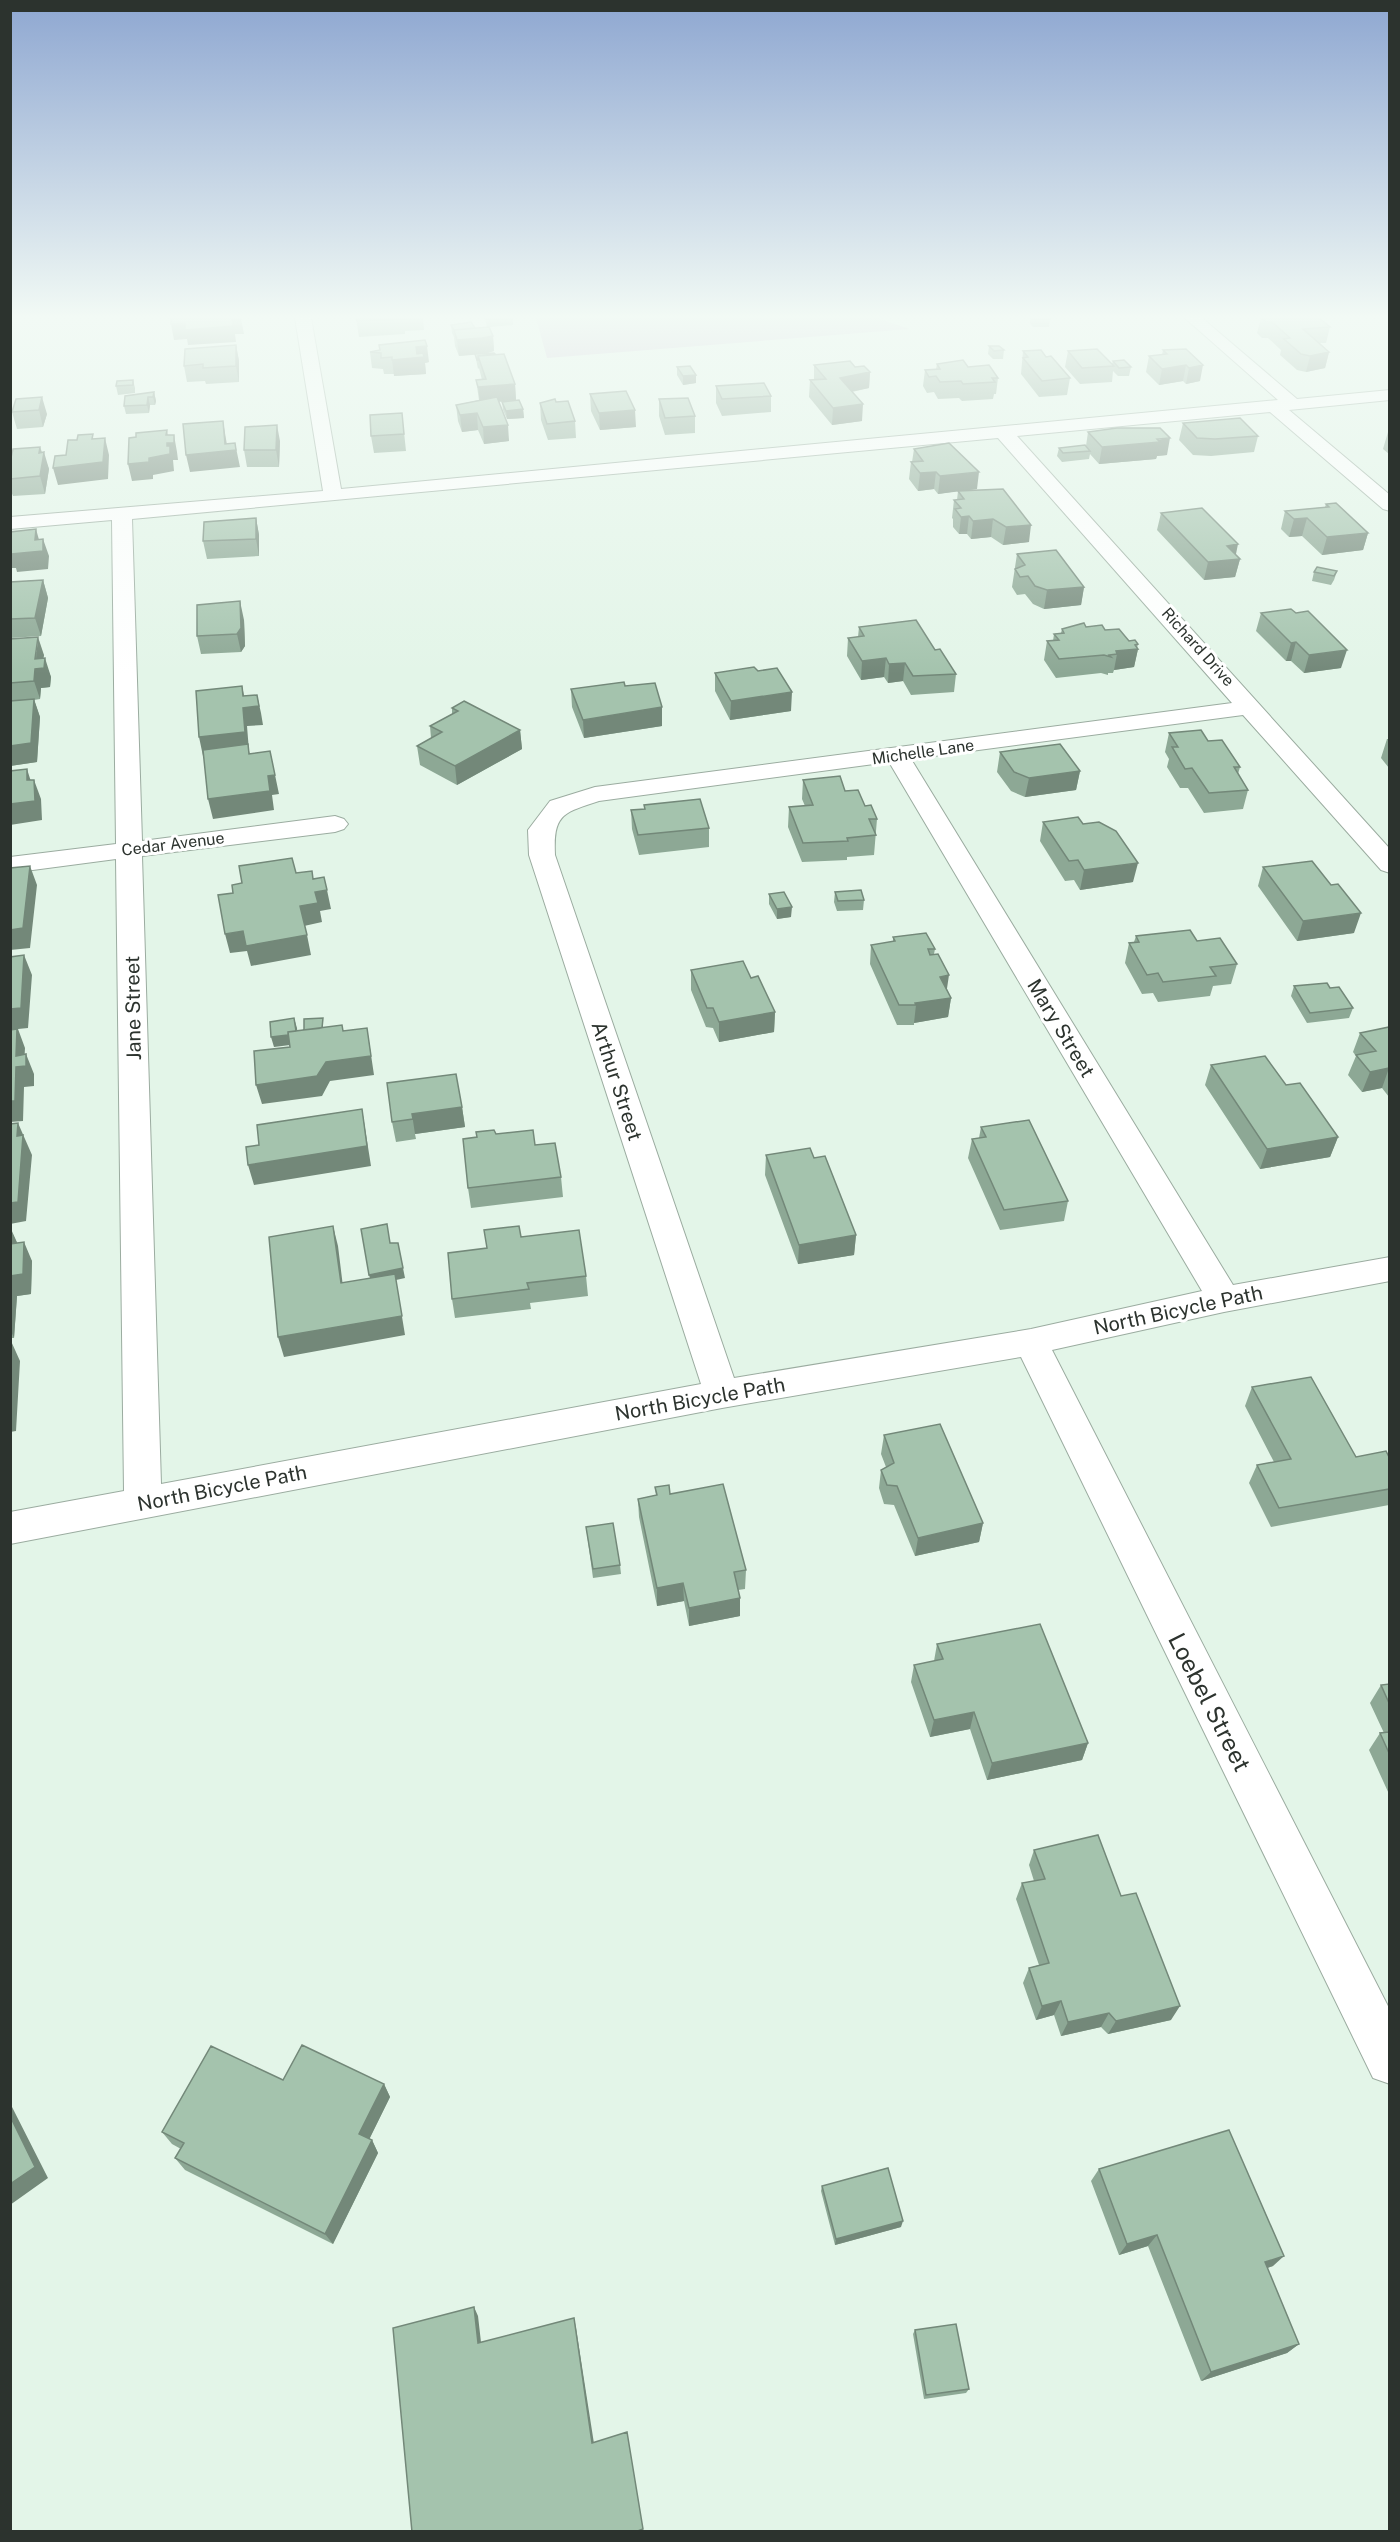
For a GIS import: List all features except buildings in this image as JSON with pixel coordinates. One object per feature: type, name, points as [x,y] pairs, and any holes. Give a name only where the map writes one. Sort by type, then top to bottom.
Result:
[{"type":"street","points":[[323,437],[333,496]]},
{"type":"street","points":[[10,523],[333,496],[955,437]]},
{"type":"street","name":"Richard Drive","points":[[1008,437],[1251,707],[1389,865]]},
{"type":"street","points":[[1310,437],[1389,505]]},
{"type":"street","name":"Jane Street","points":[[122,513],[143,1503]]},
{"type":"street","name":"Michelle Lane","points":[[595,794],[897,756],[1251,707]]},
{"type":"street","name":"Mary Street","points":[[897,756],[1224,1299]]},
{"type":"street","name":"Arthur Street","points":[[595,794],[559,806],[541,830],[542,855],[722,1394]]},
{"type":"street","name":"Cedar Avenue","points":[[10,865],[335,824]]},
{"type":"street","name":"North Bicycle Path","points":[[10,1528],[722,1394],[1031,1342],[1224,1299],[1389,1269]]},
{"type":"street","name":"Loebel Street","points":[[1031,1342],[1106,1497],[1323,1922],[1389,2061]]}]
